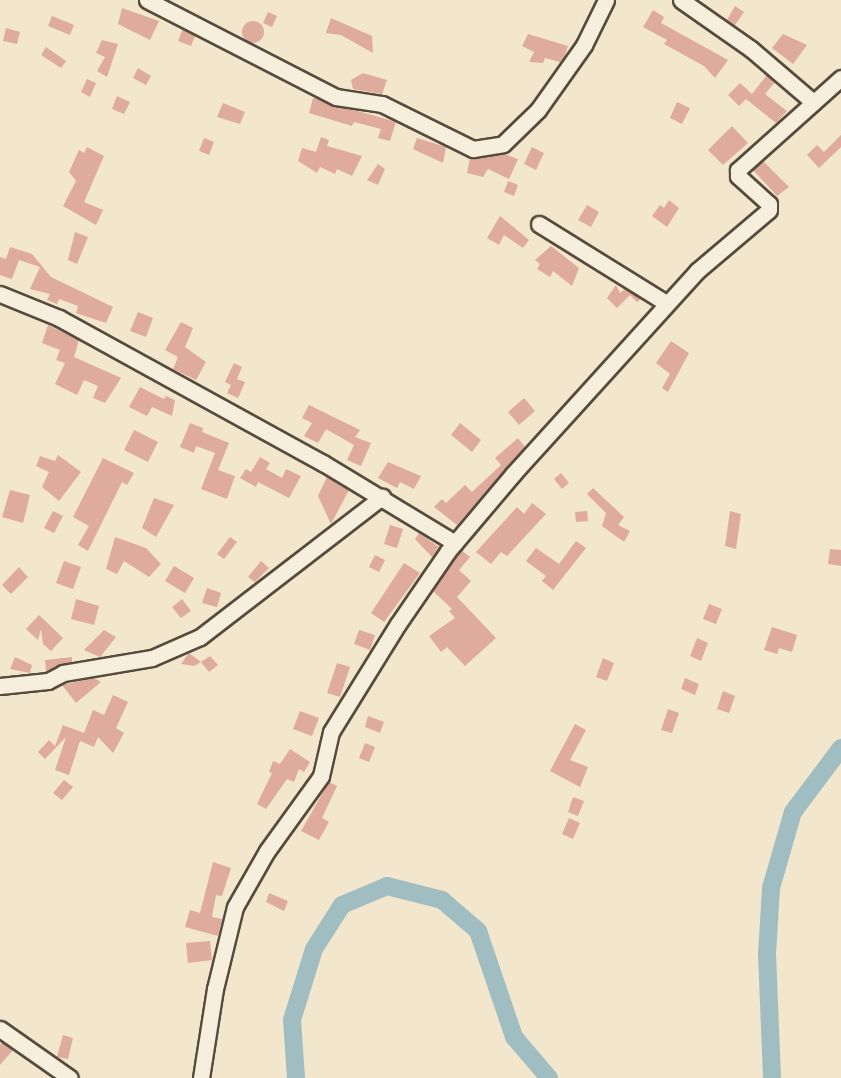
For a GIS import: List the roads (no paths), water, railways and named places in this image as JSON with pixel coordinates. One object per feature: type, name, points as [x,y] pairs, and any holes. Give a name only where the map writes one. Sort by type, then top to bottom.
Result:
[{"type":"street","points":[[147,0],[336,98],[382,104],[473,149],[502,144],[538,110],[584,45],[606,0]]},
{"type":"street","points":[[681,0],[751,49],[813,102]]},
{"type":"street","points":[[201,1078],[230,921],[244,888],[321,776],[331,732],[455,543],[666,303],[697,271],[769,210],[768,204],[738,176],[738,171],[841,78]]},
{"type":"street","points":[[539,224],[666,303]]},
{"type":"street","points":[[0,294],[59,318],[382,496],[455,543]]},
{"type":"street","points":[[0,686],[48,681],[63,673],[152,658],[200,637],[382,496]]},
{"type":"street","points":[[0,1029],[70,1078]]},
{"type":"waterway","points":[[772,1078],[767,954],[771,888],[793,812],[841,748]]},
{"type":"waterway","points":[[296,1078],[292,1020],[314,949],[342,905],[387,886],[442,900],[478,931],[514,1037],[549,1078]]}]
